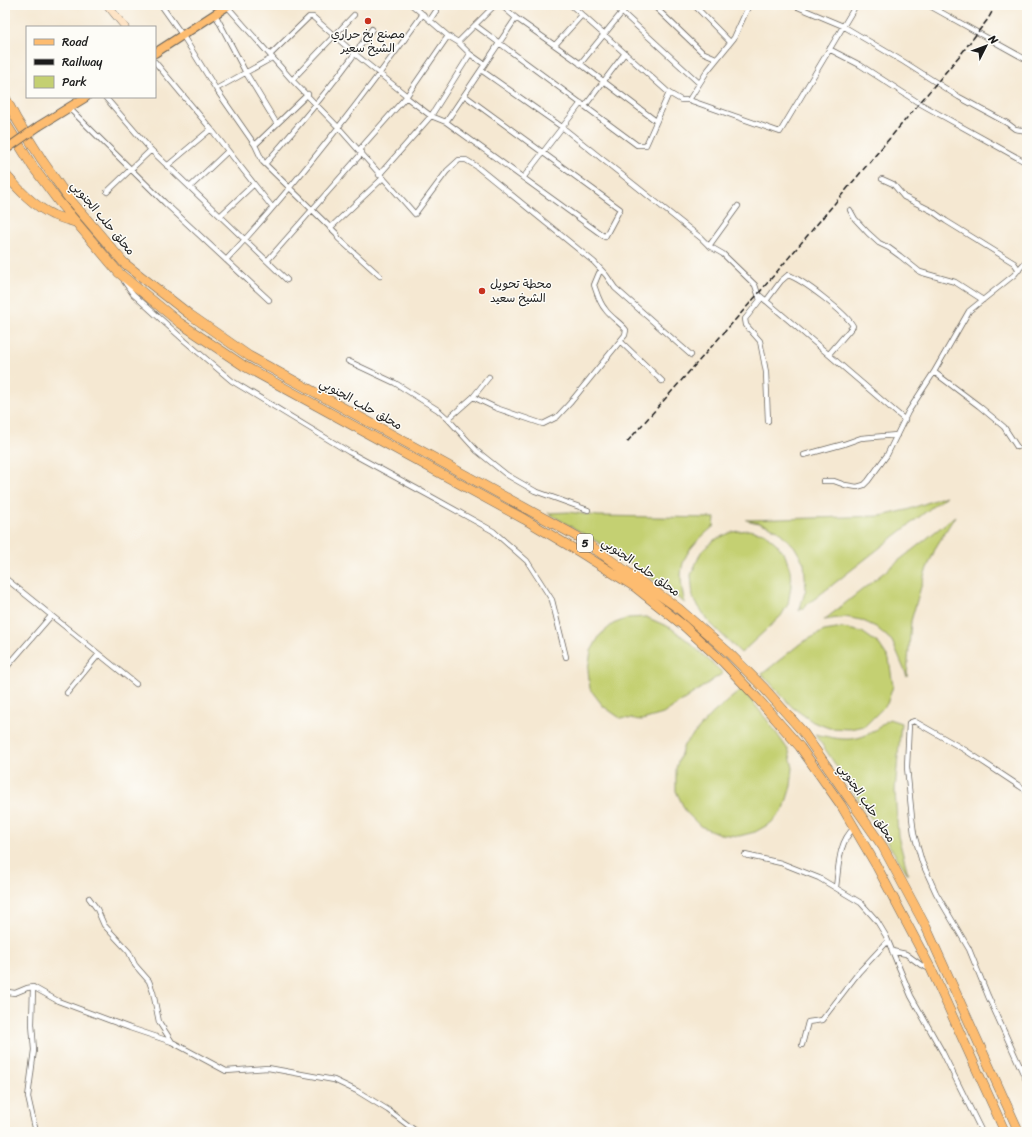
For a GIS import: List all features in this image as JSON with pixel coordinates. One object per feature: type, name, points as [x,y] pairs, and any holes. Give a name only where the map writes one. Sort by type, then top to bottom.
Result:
[{"type":"highway","name":"محلق حلب الجنوبي","points":[[5,97],[17,120],[42,160],[73,202],[124,263],[188,314],[249,356],[578,537],[678,608],[728,652],[764,688],[803,732],[883,847],[926,927],[1019,1132]]},
{"type":"highway","name":"محلق حلب الجنوبي","points":[[5,122],[33,167],[59,202],[119,273],[180,323],[244,366],[524,519],[635,587],[684,626],[723,662],[800,747],[841,805],[913,933],[931,969],[1005,1132]]},
{"type":"highway","points":[[5,174],[40,208],[55,216],[75,222]]},
{"type":"main road","points":[[107,5],[124,26]]},
{"type":"main road","points":[[156,52],[183,36],[227,5]]},
{"type":"main road","points":[[5,150],[39,126],[85,98]]},
{"type":"street","points":[[161,5],[255,145],[263,162],[337,234],[338,238],[380,276]]},
{"type":"street","points":[[227,5],[292,80],[308,94],[415,214],[447,171],[459,160],[466,160],[476,166],[594,262],[616,288],[691,355]]},
{"type":"street","points":[[412,5],[484,64]]},
{"type":"street","points":[[458,42],[495,5]]},
{"type":"street","points":[[501,5],[516,18],[604,81],[656,121]]},
{"type":"street","points":[[571,5],[669,93],[681,100],[689,100],[780,132],[856,5]]},
{"type":"street","points":[[614,5],[699,83]]},
{"type":"street","points":[[580,64],[628,5]]},
{"type":"street","points":[[653,5],[702,52],[716,58]]},
{"type":"street","points":[[694,5],[730,42]]},
{"type":"street","points":[[793,5],[843,26],[904,62],[930,80],[994,116],[1014,130],[1027,132]]},
{"type":"street","points":[[928,5],[1027,60]]},
{"type":"street","points":[[689,100],[716,58],[734,38],[747,6]]},
{"type":"street","points":[[430,20],[436,12]]},
{"type":"street","points":[[215,14],[246,73],[277,124]]},
{"type":"street","points":[[226,260],[245,240],[339,128],[423,14]]},
{"type":"street","points":[[292,80],[354,15]]},
{"type":"street","points":[[554,45],[582,15]]},
{"type":"street","points":[[216,89],[246,73],[271,56],[311,16],[431,116],[446,122],[605,237],[620,209],[464,95]]},
{"type":"street","points":[[446,122],[516,18]]},
{"type":"street","points":[[475,25],[637,144],[646,145],[669,93]]},
{"type":"street","points":[[265,164],[317,105],[372,29]]},
{"type":"street","points":[[267,261],[406,96],[448,36]]},
{"type":"street","points":[[830,49],[860,65],[919,103],[1027,164]]},
{"type":"street","points":[[523,178],[562,127],[604,81],[625,53]]},
{"type":"street","points":[[330,228],[381,176],[431,116],[470,54]]},
{"type":"street","points":[[156,63],[272,207]]},
{"type":"street","points":[[481,70],[562,127],[709,246],[723,254],[755,285],[760,300],[745,319],[745,322],[760,341],[766,372],[768,421]]},
{"type":"street","points":[[255,145],[308,94]]},
{"type":"street","points":[[106,98],[151,150],[287,280]]},
{"type":"street","points":[[70,108],[165,203],[269,300]]},
{"type":"street","points":[[167,166],[210,129]]},
{"type":"street","points":[[107,192],[151,150]]},
{"type":"street","points":[[190,187],[228,151]]},
{"type":"street","points":[[882,179],[893,184],[904,198],[932,211],[1014,263],[1019,270]]},
{"type":"street","points":[[220,216],[254,184]]},
{"type":"street","points":[[709,246],[738,206]]},
{"type":"street","points":[[850,210],[855,219],[879,243],[889,248],[920,272],[934,277],[947,278],[983,300]]},
{"type":"street","points":[[823,480],[834,481],[857,487],[868,482],[887,455],[908,412],[934,372],[969,311],[1014,275],[1027,260]]},
{"type":"street","points":[[473,397],[496,408],[543,424],[557,417],[625,335],[626,330],[622,324],[605,310],[594,285],[599,273],[602,270]]},
{"type":"street","points":[[119,273],[133,294],[232,381],[349,452],[493,531],[527,561],[552,600],[566,658]]},
{"type":"street","points":[[766,301],[781,281],[788,275],[795,277],[806,284],[838,310],[851,322],[853,326],[829,354]]},
{"type":"street","points":[[758,294],[905,420]]},
{"type":"street","points":[[620,341],[662,381]]},
{"type":"street","points":[[348,361],[395,383],[422,398],[448,419],[477,451],[507,475],[535,491],[588,510]]},
{"type":"street","points":[[934,372],[1004,427],[1017,447]]},
{"type":"street","points":[[448,419],[473,397],[489,377]]},
{"type":"street","points":[[804,456],[861,438],[897,435]]},
{"type":"street","points":[[5,578],[136,684]]},
{"type":"street","points":[[5,669],[51,616]]},
{"type":"street","points":[[67,693],[99,654]]},
{"type":"street","points":[[1027,791],[965,750],[914,721],[909,723],[907,767],[912,824],[922,862],[931,883],[969,949],[988,996],[1027,1082]]},
{"type":"street","points":[[836,887],[842,845],[849,833],[854,828]]},
{"type":"street","points":[[745,855],[781,863],[819,878],[861,903],[877,921],[888,941],[911,996],[943,1053],[982,1132]]},
{"type":"street","points":[[89,898],[97,909],[104,925],[129,952],[135,965],[149,981],[153,992],[159,1022],[172,1042]]},
{"type":"street","points":[[802,1045],[808,1022],[822,1020],[859,972],[888,941]]},
{"type":"street","points":[[892,951],[906,954],[921,965],[931,969]]},
{"type":"street","points":[[33,987],[32,1024],[34,1050],[28,1097],[36,1132]]},
{"type":"street","points":[[5,989],[8,992],[15,993],[33,987],[58,1001],[172,1042],[226,1071],[268,1068],[334,1080],[357,1091],[388,1110],[417,1132]]},
{"type":"green space","points":[[946,496],[799,611],[806,589],[804,563],[794,546],[777,530],[766,525],[746,520],[881,516],[907,510]]},
{"type":"green space","points":[[569,512],[598,516],[715,518],[714,526],[695,543],[684,559],[681,578],[685,603],[618,554],[548,513]]},
{"type":"green space","points":[[955,516],[936,547],[925,573],[911,621],[907,676],[892,641],[876,627],[861,620],[845,617],[824,620]]},
{"type":"green space","points":[[748,530],[764,533],[777,544],[785,555],[790,570],[791,586],[788,604],[781,616],[741,653],[709,622],[693,598],[691,575],[701,552],[714,540],[732,532]]},
{"type":"green space","points":[[646,617],[671,628],[688,641],[723,673],[663,714],[642,720],[620,718],[603,706],[590,689],[588,669],[591,651],[600,635],[613,624],[628,618]]},
{"type":"green space","points":[[843,628],[862,632],[879,644],[889,659],[893,686],[887,704],[865,726],[849,729],[829,728],[813,722],[792,707],[762,674],[801,643],[824,631]]},
{"type":"green space","points":[[742,689],[768,721],[789,751],[793,768],[791,786],[784,809],[771,823],[755,832],[739,836],[720,834],[700,826],[686,812],[676,791],[676,768],[684,745],[713,713]]},
{"type":"green space","points":[[889,719],[901,723],[895,791],[898,836],[908,874],[815,734],[846,739],[855,738],[871,733]]},
{"type":"railway","points":[[627,442],[758,294],[961,54],[988,19],[996,5]]},
{"type":"place","name":"مصنع بخ حراري الشيخ سعير","points":[[368,21]]},
{"type":"place","name":"محطة تحويل الشيخ سعيد","points":[[482,291]]}]
